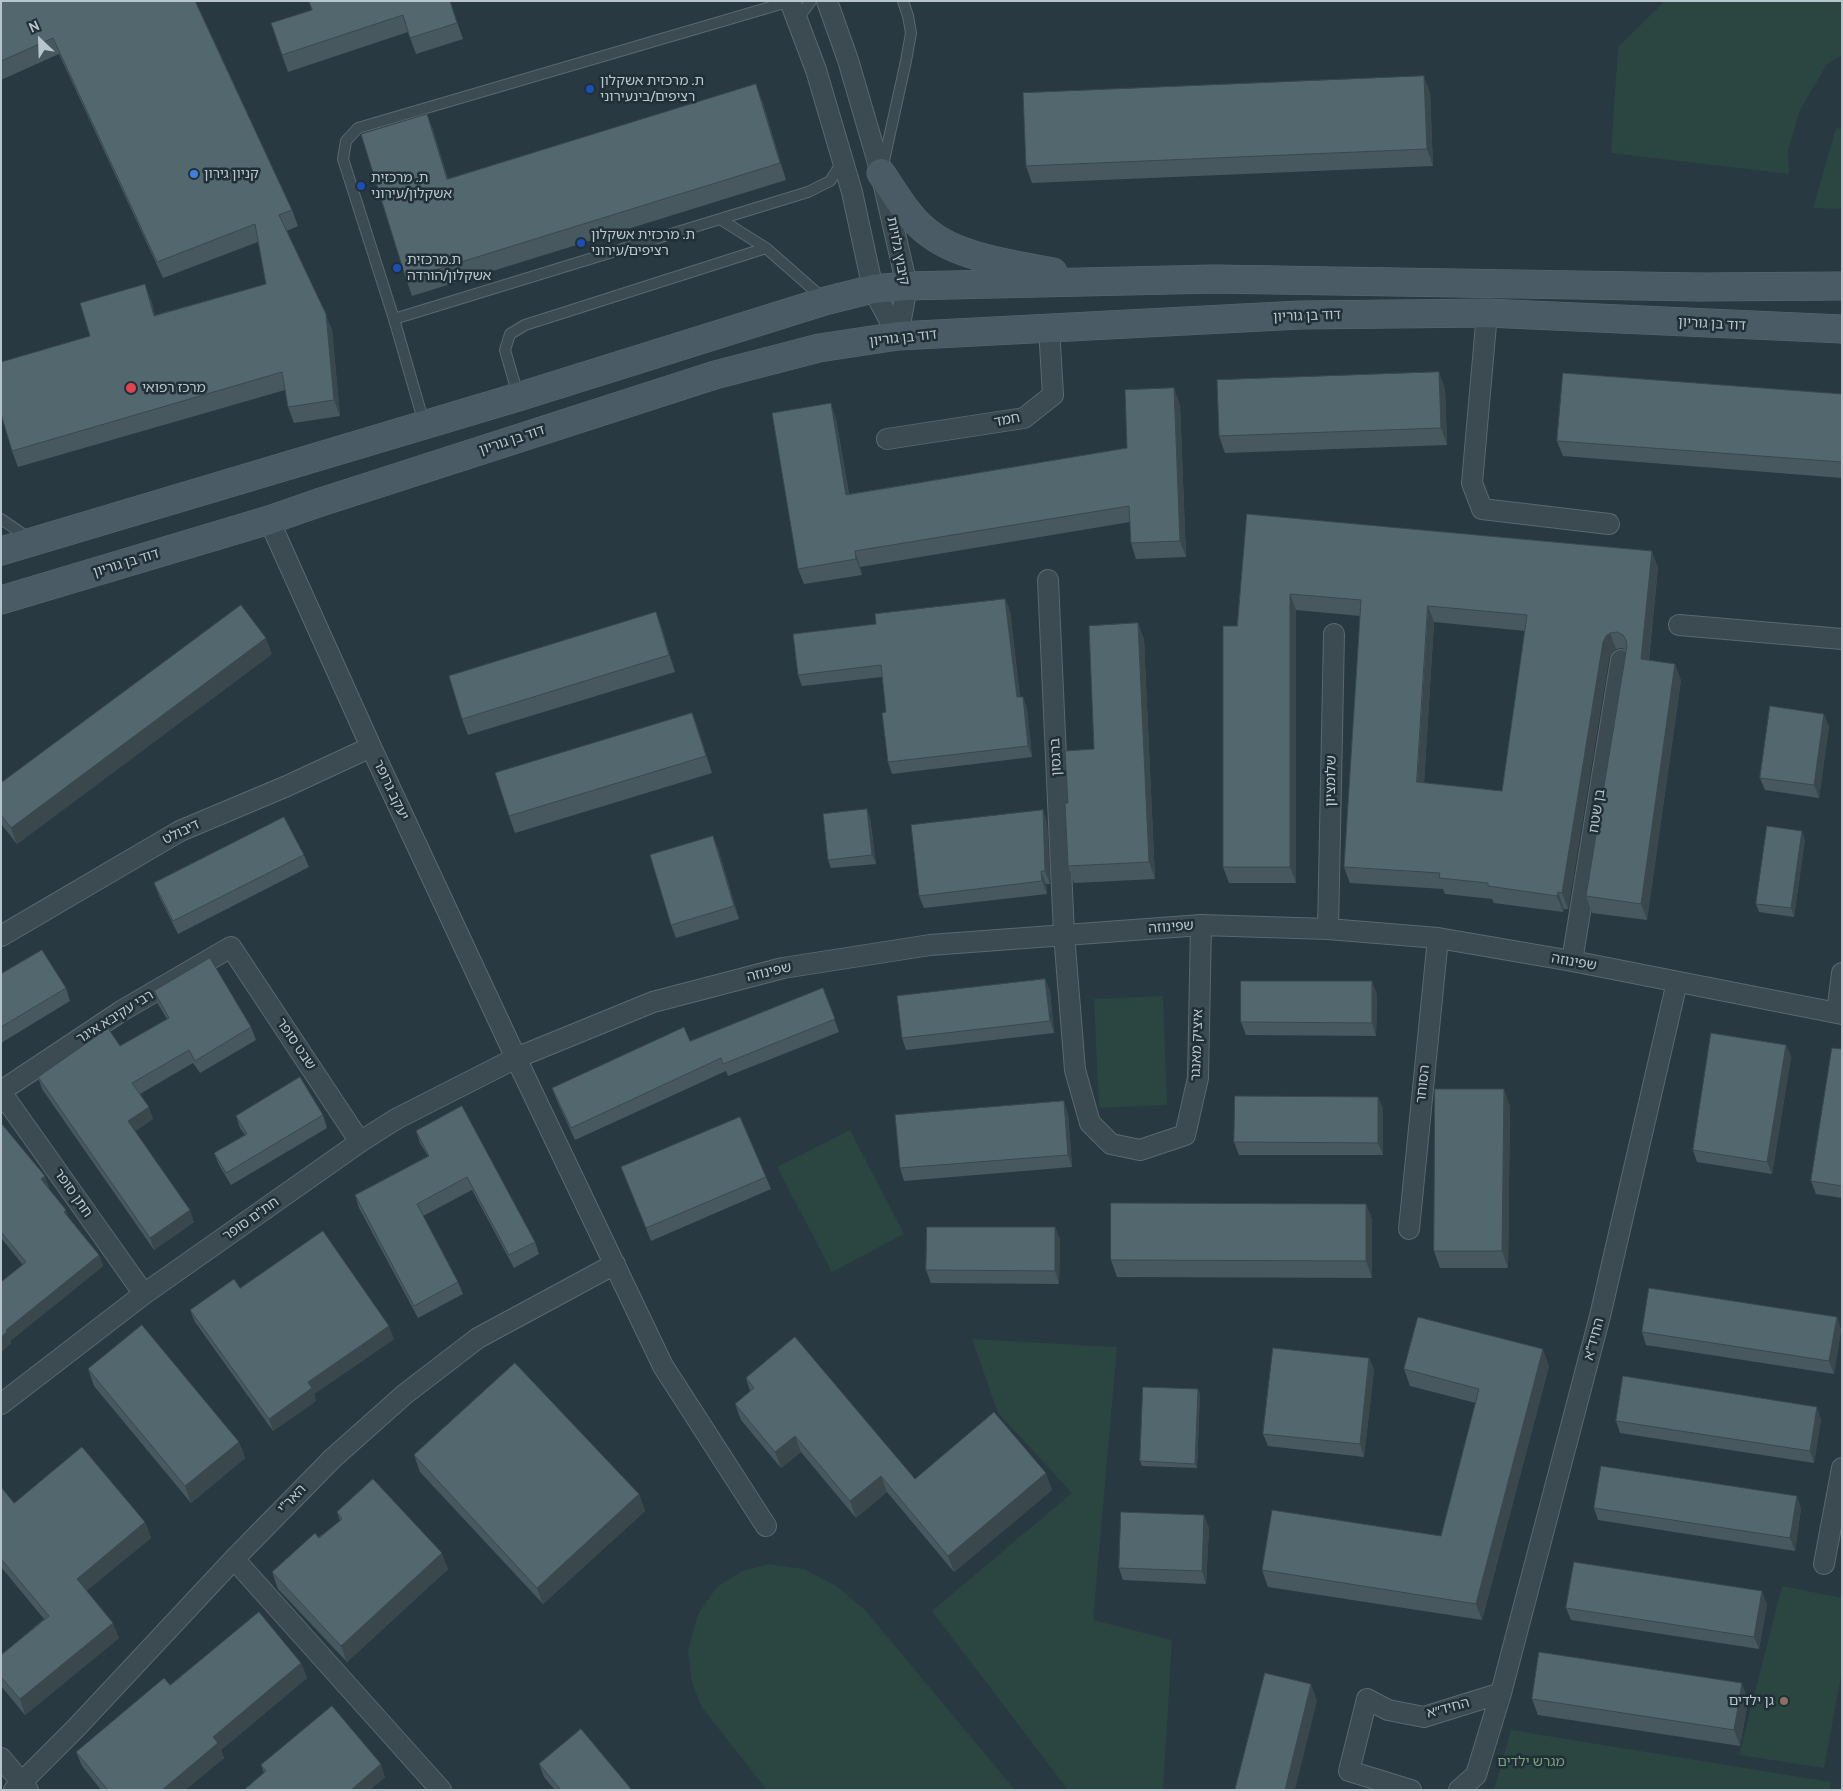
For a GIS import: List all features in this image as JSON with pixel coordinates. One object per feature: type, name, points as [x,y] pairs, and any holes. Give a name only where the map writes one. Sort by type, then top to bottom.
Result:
[{"type":"main road","points":[[881,173],[925,231],[946,245],[979,256],[1101,282]]},
{"type":"main road","points":[[1,551],[518,397],[825,301],[873,289],[907,286],[1214,279],[1698,287],[1842,286]]},
{"type":"main road","name":"דוד בן גוריון","points":[[1,600],[269,520],[715,375],[820,348],[898,336],[1300,315],[1487,313],[1842,329]]},
{"type":"street","points":[[791,1],[816,70],[852,192],[873,289],[898,336]]},
{"type":"street","name":"קיבוץ גלויות","points":[[827,1],[848,60],[881,173],[907,286],[898,336]]},
{"type":"street","points":[[1487,313],[1472,483],[1482,509],[1609,524]]},
{"type":"street","name":"חמד","points":[[887,439],[1024,418],[1053,395],[1049,328]]},
{"type":"street","name":"יעקב גרופר","points":[[269,520],[371,747],[516,1058],[663,1366],[766,1526]]},
{"type":"street","name":"ברגסון","points":[[1048,580],[1064,934]]},
{"type":"street","points":[[1679,625],[1842,638]]},
{"type":"street","name":"שלומציון","points":[[1328,929],[1334,634]]},
{"type":"street","name":"בן שטח","points":[[1572,961],[1621,660]]},
{"type":"street","name":"דיבולט","points":[[1,936],[180,831],[287,786],[371,747]]},
{"type":"street","name":"שפינוזה","points":[[516,1058],[653,1002],[783,968],[930,945],[1201,925],[1328,929],[1438,938],[1572,961],[1839,1014],[1842,973]]},
{"type":"street","name":"איציק מאנגר","points":[[1064,934],[1075,1070],[1090,1123],[1111,1144],[1140,1150],[1185,1135],[1198,1078],[1201,925]]},
{"type":"street","name":"הסוחר","points":[[1409,1229],[1438,938]]},
{"type":"street","name":"רבי עקיבא איגר","points":[[1,1091],[123,1010],[231,947]]},
{"type":"street","name":"שבט סופר","points":[[231,947],[360,1142]]},
{"type":"street","name":"החיד\"א","points":[[1501,1692],[1600,1316],[1677,982]]},
{"type":"street","name":"חת\"ם סופר","points":[[1,1404],[144,1294],[360,1142],[396,1119],[516,1058]]},
{"type":"street","name":"חתן סופר","points":[[1,1091],[144,1294]]},
{"type":"street","name":"האר\"י","points":[[21,1787],[234,1559],[333,1458],[405,1394],[478,1338],[615,1264]]},
{"type":"street","points":[[1824,1564],[1842,1468]]},
{"type":"street","points":[[234,1559],[441,1790]]},
{"type":"street","points":[[1459,1790],[1476,1775],[1501,1692]]},
{"type":"street","name":"החיד״א","points":[[1411,1790],[1349,1771],[1368,1699],[1388,1710],[1424,1717],[1501,1692]]},
{"type":"street","points":[[1,1758],[21,1787]]},
{"type":"lane","points":[[425,424],[343,159],[346,141],[358,128],[791,1]]},
{"type":"lane","points":[[798,22],[811,1]]},
{"type":"lane","points":[[881,173],[911,32],[908,16],[902,1]]},
{"type":"lane","points":[[394,319],[808,192],[830,181],[843,161]]},
{"type":"lane","points":[[720,219],[766,248],[825,301]]},
{"type":"lane","points":[[518,397],[505,350],[510,334],[525,325],[766,248]]},
{"type":"lane","points":[[1,518],[32,541]]},
{"type":"green space","points":[[1665,1],[1842,1],[1842,55],[1827,64],[1800,110],[1788,150],[1789,174],[1611,153],[1618,47]]},
{"type":"green space","points":[[1836,128],[1842,129],[1842,209],[1813,208]]},
{"type":"green space","points":[[1163,996],[1167,1105],[1099,1108],[1094,999]]},
{"type":"green space","points":[[850,1130],[904,1234],[832,1272],[777,1167]]},
{"type":"green space","points":[[972,1339],[1117,1347],[1093,1620],[1172,1640],[1163,1790],[1068,1790],[932,1611],[1072,1493],[998,1413]]},
{"type":"green space","points":[[769,1564],[804,1569],[836,1586],[865,1610],[1015,1790],[767,1790],[701,1706],[692,1683],[688,1650],[698,1614],[717,1587],[742,1571]]},
{"type":"green space","points":[[1782,1586],[1842,1598],[1842,1671],[1824,1768],[1739,1755]]},
{"type":"green space","name":"מגרש ילדים","points":[[1511,1730],[1831,1782],[1830,1790],[1494,1790]]},
{"type":"building","points":[[1,1],[195,1],[292,210],[279,215],[326,314],[334,400],[288,407],[282,372],[12,451],[1,414],[1,362],[90,336],[80,303],[145,284],[154,316],[266,284],[255,224],[157,262],[53,38],[1,61]]},
{"type":"building","points":[[309,1],[450,1],[457,23],[410,38],[403,15],[282,55],[271,23],[312,10]]},
{"type":"building","points":[[1424,76],[1427,149],[1026,166],[1023,93]]},
{"type":"building","points":[[756,84],[780,163],[406,279],[361,134],[427,114],[447,179]]},
{"type":"building","points":[[1439,372],[1441,428],[1219,436],[1217,380]]},
{"type":"building","points":[[1563,373],[1842,394],[1842,462],[1557,441]]},
{"type":"building","points":[[1174,388],[1180,541],[1131,543],[1129,506],[855,551],[856,559],[798,569],[772,413],[831,403],[846,495],[1127,448],[1125,390]]},
{"type":"building","points":[[1247,514],[1652,551],[1641,659],[1675,664],[1641,904],[1586,896],[1627,646],[1623,635],[1617,632],[1610,633],[1603,642],[1562,893],[1558,892],[1557,896],[1488,886],[1488,883],[1439,878],[1440,873],[1344,867],[1361,600],[1290,594],[1290,867],[1223,867],[1223,626],[1237,626]],"holes":[[[1428,606],[1527,615],[1502,791],[1417,782]]]},
{"type":"building","points":[[1005,599],[1017,697],[1023,697],[1028,746],[888,762],[882,713],[886,712],[881,665],[798,675],[793,634],[876,624],[875,614]]},
{"type":"building","points":[[241,605],[266,638],[11,828],[1,815],[1,783]]},
{"type":"building","points":[[656,612],[669,655],[462,719],[449,676]]},
{"type":"building","points":[[1138,623],[1149,862],[1068,866],[1065,803],[1068,803],[1065,751],[1094,749],[1089,626]]},
{"type":"building","points":[[1770,706],[1824,714],[1814,785],[1760,778]]},
{"type":"building","points":[[692,713],[706,756],[509,816],[495,773]]},
{"type":"building","points":[[867,809],[872,855],[828,860],[823,814]]},
{"type":"building","points":[[1043,810],[1045,871],[1041,871],[1042,881],[919,896],[911,825]]},
{"type":"building","points":[[284,817],[304,855],[173,921],[154,883]]},
{"type":"building","points":[[1767,826],[1802,831],[1791,908],[1756,904]]},
{"type":"building","points":[[713,836],[734,906],[671,925],[650,855]]},
{"type":"building","points":[[42,950],[66,988],[1,1027],[1,974]]},
{"type":"building","points":[[210,958],[251,1027],[195,1061],[189,1050],[132,1083],[149,1107],[128,1121],[190,1210],[150,1238],[38,1077],[108,1028],[120,1046],[169,1018],[154,991]]},
{"type":"building","points":[[1045,979],[1050,1021],[902,1038],[897,996]]},
{"type":"building","points":[[1241,981],[1372,981],[1372,1023],[1241,1022]]},
{"type":"building","points":[[823,988],[835,1019],[723,1064],[721,1058],[571,1128],[552,1088],[684,1027],[690,1041]]},
{"type":"building","points":[[1711,1033],[1786,1045],[1767,1162],[1693,1150]]},
{"type":"building","points":[[1832,1048],[1842,1049],[1842,1186],[1811,1181]]},
{"type":"building","points":[[300,1077],[323,1115],[226,1173],[214,1153],[247,1134],[236,1116]]},
{"type":"building","points":[[1435,1089],[1504,1089],[1502,1251],[1434,1251]]},
{"type":"building","points":[[1235,1096],[1378,1097],[1378,1143],[1234,1142]]},
{"type":"building","points":[[1064,1101],[1068,1155],[900,1168],[895,1115]]},
{"type":"building","points":[[462,1106],[535,1242],[509,1255],[467,1177],[417,1204],[458,1282],[414,1306],[355,1195],[429,1156],[416,1131]]},
{"type":"building","points":[[740,1117],[766,1177],[646,1228],[621,1167]]},
{"type":"building","points":[[1,1123],[45,1176],[41,1179],[66,1210],[64,1212],[99,1255],[6,1330],[7,1332],[1,1337],[1,1282],[26,1262],[1,1232]]},
{"type":"building","points":[[1111,1203],[1366,1204],[1366,1261],[1111,1260]]},
{"type":"building","points":[[927,1227],[1055,1227],[1055,1271],[926,1270]]},
{"type":"building","points":[[323,1231],[389,1326],[308,1382],[312,1388],[269,1419],[190,1310],[234,1279],[240,1288]]},
{"type":"building","points":[[1649,1288],[1837,1317],[1829,1361],[1642,1332]]},
{"type":"building","points":[[1418,1317],[1543,1349],[1476,1604],[1262,1570],[1272,1510],[1441,1536],[1479,1389],[1404,1369]]},
{"type":"building","points":[[142,1325],[239,1442],[185,1486],[88,1369]]},
{"type":"building","points":[[795,1337],[915,1479],[994,1412],[1046,1473],[948,1556],[881,1476],[850,1501],[795,1436],[775,1452],[735,1404],[754,1388],[746,1378]]},
{"type":"building","points":[[1273,1348],[1369,1358],[1360,1444],[1263,1434]]},
{"type":"building","points":[[515,1363],[639,1494],[537,1588],[414,1455]]},
{"type":"building","points":[[1623,1376],[1817,1407],[1810,1451],[1616,1421]]},
{"type":"building","points":[[1143,1387],[1198,1389],[1195,1464],[1140,1461]]},
{"type":"building","points":[[82,1447],[145,1522],[77,1579],[113,1623],[20,1699],[1,1677],[1,1655],[49,1616],[1,1559],[1,1487],[14,1503]]},
{"type":"building","points":[[1601,1466],[1797,1496],[1790,1538],[1594,1508]]},
{"type":"building","points":[[373,1479],[442,1553],[341,1646],[272,1572],[315,1533],[319,1538],[342,1519],[337,1512]]},
{"type":"building","points":[[1121,1512],[1204,1515],[1202,1571],[1119,1568]]},
{"type":"building","points":[[1574,1562],[1762,1591],[1754,1637],[1566,1608]]},
{"type":"building","points":[[259,1612],[301,1663],[213,1737],[218,1743],[162,1790],[108,1790],[76,1752],[164,1678],[170,1685]]},
{"type":"building","points":[[1539,1652],[1742,1683],[1734,1730],[1532,1699]]},
{"type":"building","points":[[1265,1673],[1311,1684],[1285,1790],[1235,1790]]},
{"type":"building","points":[[332,1706],[381,1764],[351,1790],[244,1790],[266,1771],[261,1765]]},
{"type":"building","points":[[581,1729],[632,1790],[561,1790],[539,1764]]},
{"type":"place","name":"ת. מרכזית אשקלון רציפים/בינעירוני","points":[[590,89]]},
{"type":"place","name":"קניון גירון","points":[[194,174]]},
{"type":"place","name":"ת. מרכזית אשקלון/עירוני","points":[[361,186]]},
{"type":"place","name":"ת. מרכזית אשקלון רציפים/עירוני","points":[[581,243]]},
{"type":"place","name":"ת.מרכזית אשקלון/הורדה","points":[[397,268]]},
{"type":"place","name":"מרכז רפואי","points":[[131,388]]},
{"type":"place","name":"גן ילדים","points":[[1784,1701]]}]
